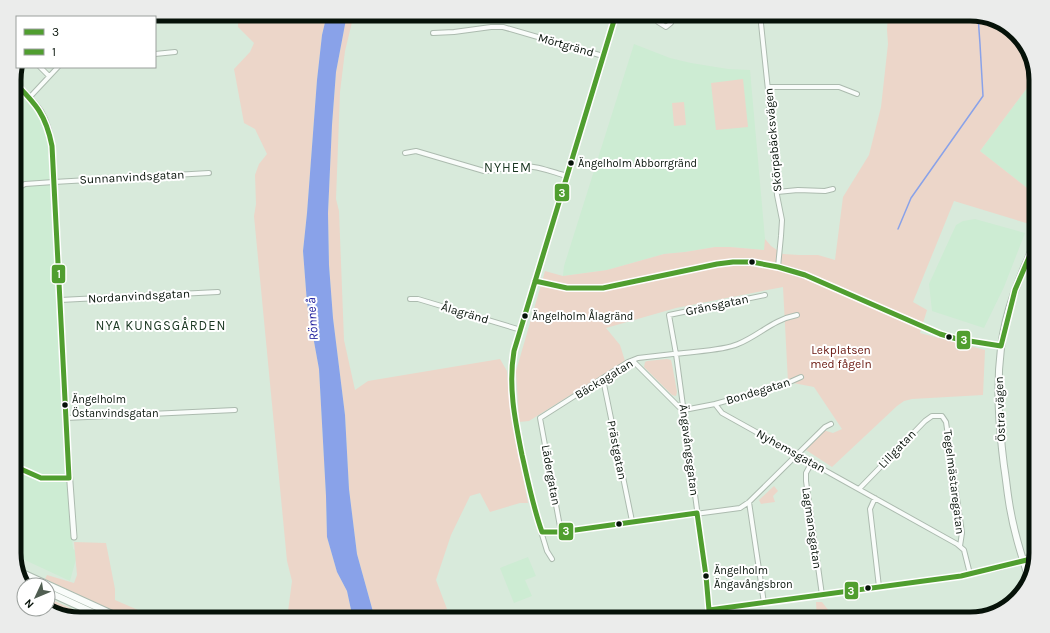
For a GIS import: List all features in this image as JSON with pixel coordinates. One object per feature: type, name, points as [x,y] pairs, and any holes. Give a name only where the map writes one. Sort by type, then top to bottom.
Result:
[{"type":"main road","name":"Östra vägen","points":[[1026,571],[1009,503],[999,428],[997,394],[1001,346],[1015,290],[1029,257]]},
{"type":"main road","points":[[25,574],[107,612]]},
{"type":"main road","points":[[56,596],[92,612]]},
{"type":"street","points":[[552,559],[547,551],[532,500],[514,415],[511,367],[535,281],[614,21]]},
{"type":"street","points":[[657,21],[666,27],[671,23],[671,21]]},
{"type":"street","name":"Skörpabäcksvägen","points":[[761,21],[777,192],[782,225],[778,267]]},
{"type":"street","name":"Mörtgränd","points":[[433,33],[503,27],[604,56]]},
{"type":"street","points":[[156,54],[175,52]]},
{"type":"street","points":[[41,68],[49,76]]},
{"type":"street","points":[[30,98],[57,68]]},
{"type":"street","points":[[768,87],[839,87],[857,94]]},
{"type":"street","points":[[21,89],[41,112],[47,126],[51,142],[69,478],[74,538]]},
{"type":"street","points":[[405,153],[416,151],[484,171],[514,166],[526,166],[567,176]]},
{"type":"street","name":"Sunnanvindsgatan","points":[[21,186],[25,184],[209,173]]},
{"type":"street","points":[[777,192],[798,190],[825,192],[833,189]]},
{"type":"street","points":[[535,281],[567,288],[603,288],[717,264],[752,262],[778,267],[805,275],[940,334],[957,339],[1001,346]]},
{"type":"street","name":"Nordanvindsgatan","points":[[60,300],[218,292]]},
{"type":"street","name":"Gränsgatan","points":[[669,315],[765,294]]},
{"type":"street","name":"Ålagränd","points":[[410,299],[418,299],[521,330]]},
{"type":"street","name":"Ängavångsgatan","points":[[669,315],[684,410],[706,576],[709,610],[764,603]]},
{"type":"street","name":"Bäckagatan","points":[[540,418],[634,360],[734,346],[748,340],[775,322],[797,315]]},
{"type":"street","points":[[634,360],[635,363],[679,407],[684,410],[715,404]]},
{"type":"street","name":"Bondegatan","points":[[715,404],[783,385],[801,377]]},
{"type":"street","name":"Prästgatan","points":[[601,380],[604,384],[632,522]]},
{"type":"street","name":"Nyhemsgatan","points":[[715,404],[722,413],[960,546]]},
{"type":"street","points":[[66,418],[235,410]]},
{"type":"street","name":"Lillgatan","points":[[859,489],[925,420],[932,416],[939,416]]},
{"type":"street","name":"Tegelmästaregatan","points":[[939,416],[944,418],[946,422],[962,533],[960,546],[965,553],[970,574]]},
{"type":"street","name":"Lädergatan","points":[[540,418],[561,532]]},
{"type":"street","points":[[542,532],[561,532],[740,508],[750,502],[825,427],[831,424]]},
{"type":"street","name":"Lagmansgatan","points":[[812,462],[806,473],[806,481],[822,595]]},
{"type":"street","points":[[21,469],[41,478],[69,478]]},
{"type":"street","points":[[875,498],[870,509],[879,587]]},
{"type":"street","points":[[750,502],[764,603],[970,574],[1028,560]]},
{"type":"shaded area","points":[[634,44],[670,58],[691,63],[728,69],[750,70],[765,250],[715,247],[664,254],[607,270],[563,276],[564,266]]},
{"type":"shaded area","points":[[1029,85],[1029,190],[980,151]]},
{"type":"shaded area","points":[[21,91],[41,112],[50,142],[67,480],[73,549],[78,552],[70,581],[21,557]]},
{"type":"shaded area","points":[[975,219],[1025,233],[1004,287],[984,328],[932,311],[929,284],[956,225],[963,221]]},
{"type":"shaded area","points":[[528,557],[536,576],[525,580],[532,596],[514,603],[500,568]]},
{"type":"green space","points":[[238,21],[325,21],[322,35],[317,80],[303,251],[307,303],[319,369],[327,537],[337,572],[347,591],[352,612],[288,612],[292,581],[287,561],[254,216],[256,204],[255,175],[259,164],[267,154],[255,129],[244,123],[234,69],[250,52],[254,43],[238,27]]},
{"type":"green space","points":[[346,21],[352,21],[345,51],[340,92],[336,199],[339,211],[344,340],[355,390],[368,381],[500,359],[507,371],[510,408],[528,503],[520,503],[490,512],[480,493],[470,496],[451,535],[436,580],[447,609],[438,612],[373,612],[357,554],[349,489],[345,415],[333,318],[329,265],[328,213],[336,72]]},
{"type":"green space","name":"Lekplatsen med fågeln","points":[[888,21],[970,21],[985,23],[993,25],[1012,38],[1025,57],[1029,76],[1029,85],[980,151],[1029,190],[1029,224],[954,201],[913,302],[927,310],[920,333],[985,350],[983,395],[912,399],[904,401],[832,467],[806,450],[823,430],[833,433],[842,429],[814,387],[788,382],[783,287],[676,308],[606,328],[620,345],[625,361],[529,421],[519,422],[516,371],[545,271],[563,276],[607,270],[664,254],[715,247],[764,250],[765,239],[771,246],[783,254],[818,255],[835,260],[843,197],[869,155],[881,107],[888,44]]},
{"type":"green space","points":[[743,79],[748,127],[716,130],[711,83]]},
{"type":"green space","points":[[684,102],[686,125],[674,126],[672,103]]},
{"type":"green space","points":[[671,360],[672,364],[677,392],[676,396],[672,395],[644,367],[645,362],[647,361]]},
{"type":"green space","points":[[774,486],[778,491],[773,496],[775,502],[761,504],[759,500]]},
{"type":"green space","points":[[74,542],[106,543],[115,589],[115,600],[143,612],[115,612],[56,584],[56,578],[74,583],[77,575]]},
{"type":"green space","points":[[56,602],[78,612],[65,610],[57,608]]},
{"type":"green space","points":[[816,602],[822,602],[829,612],[817,612]]},
{"type":"water","name":"Rönne å","points":[[325,21],[346,21],[336,72],[332,125],[328,213],[329,265],[333,318],[345,415],[349,489],[357,554],[373,612],[352,612],[347,591],[337,572],[327,537],[319,369],[307,303],[303,251],[322,35]]},
{"type":"waterway","points":[[898,229],[911,198],[983,96],[978,22]]},
{"type":"transit line","name":"3","points":[[614,21],[514,351],[512,364],[512,390],[515,416],[522,455],[542,532],[561,532],[697,513],[709,610],[961,576],[1028,560]]},
{"type":"transit line","name":"1","points":[[21,90],[34,104],[43,118],[50,135],[52,146],[69,478]]},
{"type":"transit line","name":"3","points":[[535,281],[567,288],[603,288],[717,264],[752,262],[778,267],[805,275],[940,334],[957,339],[1001,346],[1015,290],[1029,257]]},
{"type":"transit line","name":"1","points":[[21,469],[41,478],[69,478]]},
{"type":"place","name":"Ängelholm Abborrgränd","points":[[571,163]]},
{"type":"place","name":"Ängelholm Ålagränd","points":[[525,316]]},
{"type":"place","name":"Ängelholm Östanvindsgatan","points":[[65,405]]},
{"type":"place","name":"Ängelholm Ängavångsbron","points":[[706,576]]},
{"type":"district","name":"NYHEM","points":[[508,167]]},
{"type":"district","name":"NYA KUNGSGÅRDEN","points":[[161,325]]}]
